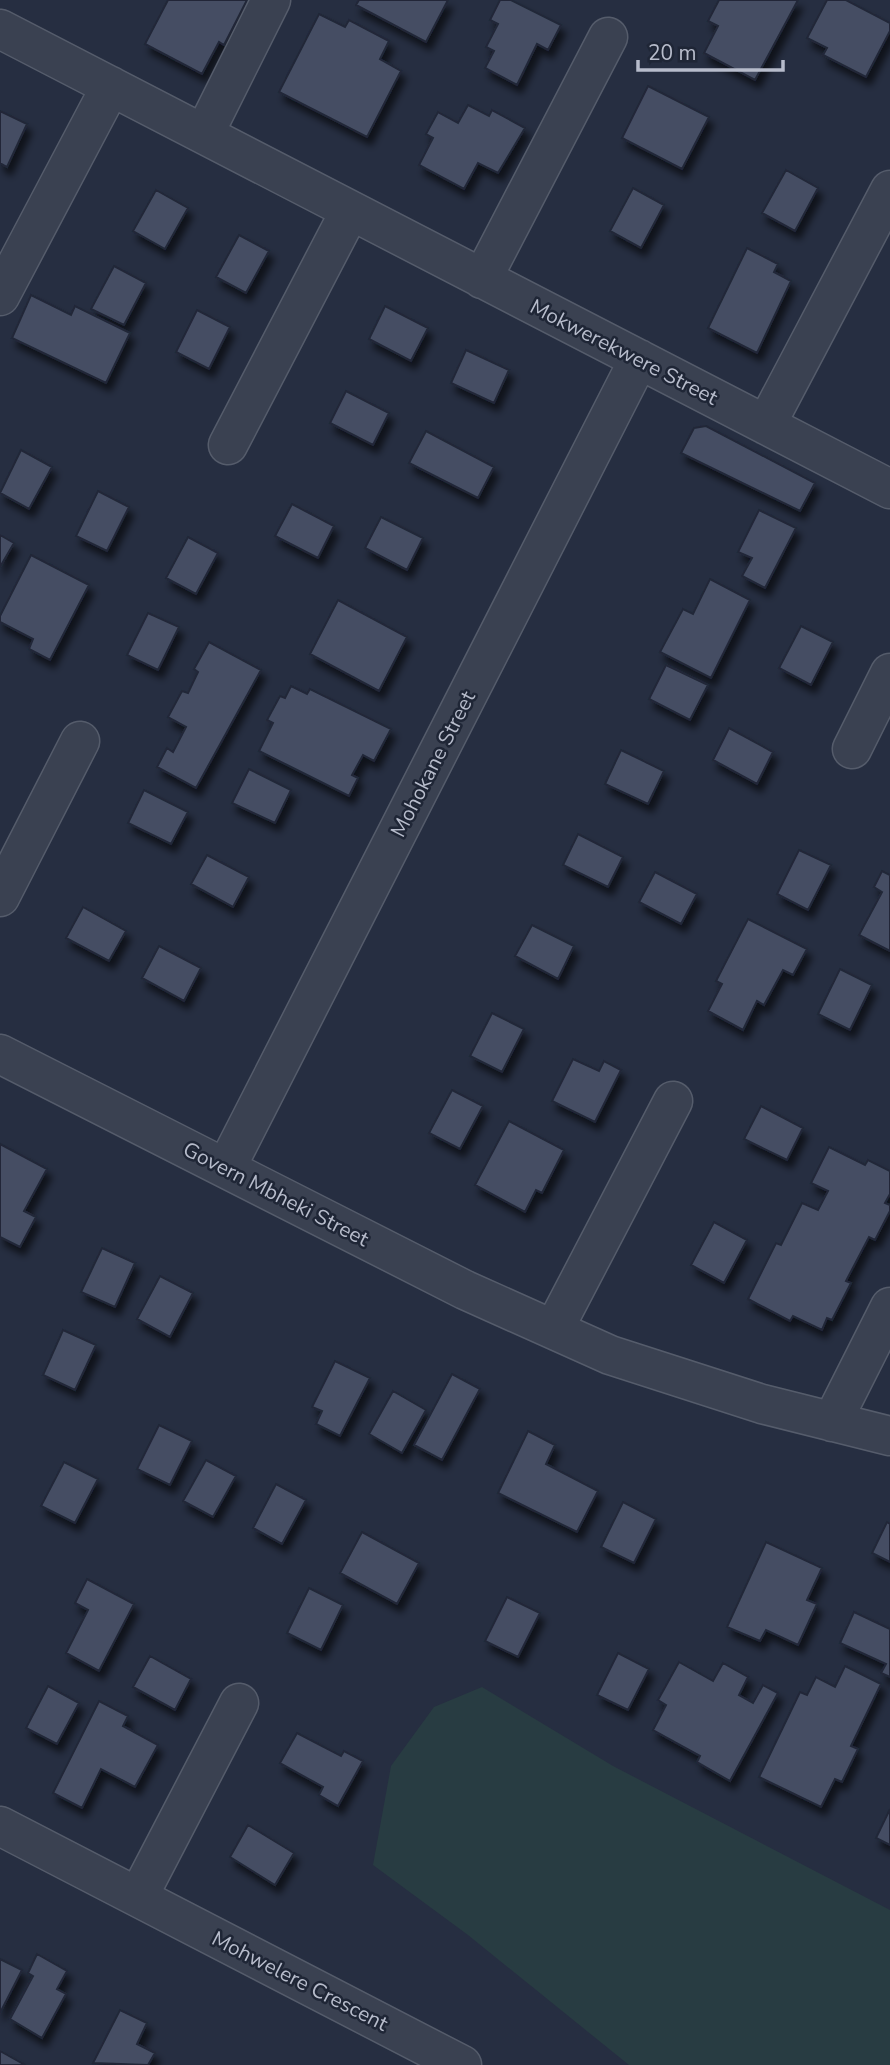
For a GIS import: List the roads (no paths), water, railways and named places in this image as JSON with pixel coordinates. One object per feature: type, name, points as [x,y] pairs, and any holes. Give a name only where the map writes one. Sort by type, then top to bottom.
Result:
[{"type":"street","points":[[204,134],[271,0]]},
{"type":"street","name":"Mokwerekwere Street","points":[[0,29],[890,489]]},
{"type":"street","points":[[482,279],[608,37]]},
{"type":"street","points":[[0,296],[111,86]]},
{"type":"street","points":[[766,425],[890,190]]},
{"type":"street","points":[[228,445],[350,211]]},
{"type":"street","name":"Mohokane Street","points":[[226,1168],[639,359]]},
{"type":"street","points":[[852,750],[890,673]]},
{"type":"street","points":[[0,897],[80,741]]},
{"type":"street","name":"Govern Mbheki Street","points":[[0,1054],[465,1290],[610,1355],[762,1404],[890,1436]]},
{"type":"street","points":[[554,1329],[673,1101]]},
{"type":"street","points":[[832,1422],[890,1307]]},
{"type":"street","points":[[138,1897],[239,1703]]},
{"type":"street","name":"Mohwelere Crescent","points":[[0,1826],[463,2065]]}]
